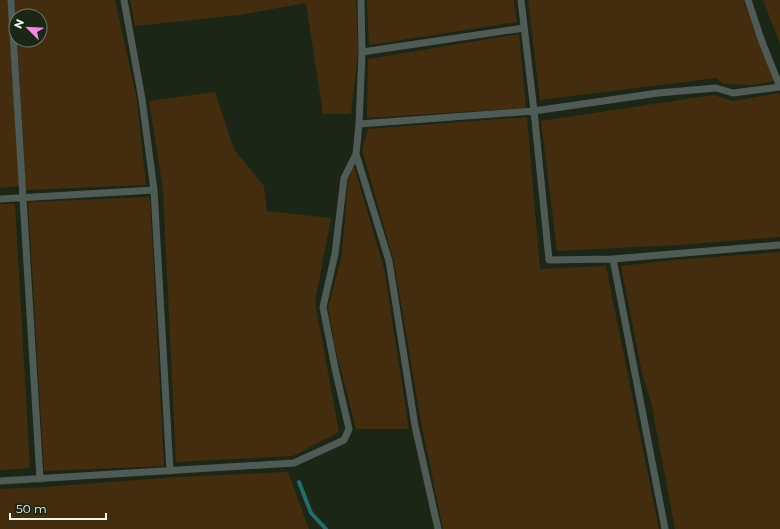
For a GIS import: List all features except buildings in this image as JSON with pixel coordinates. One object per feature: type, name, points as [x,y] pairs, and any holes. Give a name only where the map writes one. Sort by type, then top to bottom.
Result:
[{"type":"lane","points":[[11,0],[40,479]]},
{"type":"lane","points":[[124,0],[142,99],[154,190],[170,471]]},
{"type":"lane","points":[[0,481],[294,463],[344,440],[349,429],[323,307],[335,254],[344,178],[356,154],[359,124],[362,52],[361,0]]},
{"type":"lane","points":[[521,0],[549,260],[613,259],[780,245]]},
{"type":"lane","points":[[359,124],[534,111],[658,93],[716,88],[733,93],[780,87],[761,39],[748,0]]},
{"type":"lane","points":[[362,52],[524,28]]},
{"type":"lane","points":[[356,154],[389,261],[415,426],[438,529]]},
{"type":"lane","points":[[0,199],[154,190]]},
{"type":"lane","points":[[613,259],[665,529]]},
{"type":"shaded area","points":[[0,0],[8,0],[8,48],[11,48],[19,186],[0,188]]},
{"type":"shaded area","points":[[15,0],[115,0],[137,100],[146,185],[26,190],[17,48],[48,48],[48,8],[15,8]]},
{"type":"shaded area","points":[[130,0],[356,0],[358,52],[351,114],[323,114],[306,3],[239,15],[135,26]]},
{"type":"shaded area","points":[[367,0],[514,0],[517,22],[369,45]]},
{"type":"shaded area","points":[[528,0],[743,0],[774,81],[754,85],[723,84],[717,78],[540,100]]},
{"type":"shaded area","points":[[763,0],[780,0],[780,44]]},
{"type":"shaded area","points":[[519,34],[526,108],[367,118],[368,59]]},
{"type":"shaded area","points":[[215,92],[234,149],[264,186],[267,211],[331,218],[315,302],[339,432],[293,456],[176,462],[163,190],[149,101]]},
{"type":"shaded area","points":[[779,93],[780,237],[678,245],[557,251],[541,121],[713,95],[733,101]]},
{"type":"shaded area","points":[[527,117],[540,269],[606,266],[659,529],[443,529],[421,422],[394,262],[362,150],[368,129]]},
{"type":"shaded area","points":[[354,166],[384,268],[409,429],[356,429],[336,351],[328,307],[342,255],[348,180]]},
{"type":"shaded area","points":[[150,197],[164,466],[44,471],[28,202]]},
{"type":"shaded area","points":[[0,204],[15,204],[30,468],[0,470]]},
{"type":"shaded area","points":[[780,252],[780,529],[675,529],[651,402],[642,373],[621,266],[674,260]]},
{"type":"shaded area","points":[[288,472],[309,529],[0,529],[0,489],[176,477]]},
{"type":"waterway","points":[[299,482],[311,513],[326,529]]}]
